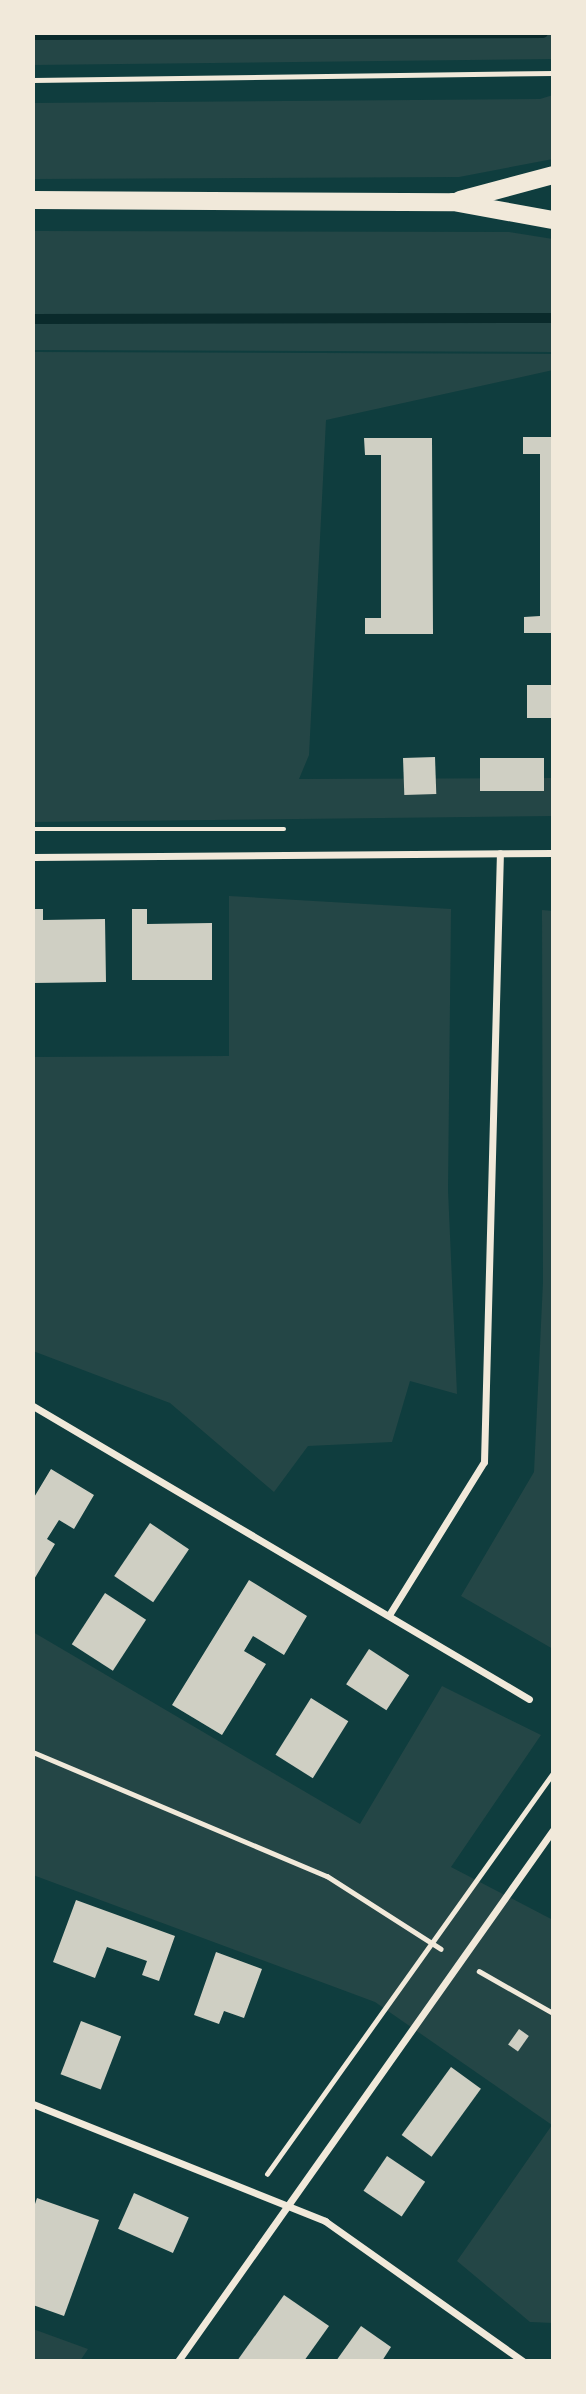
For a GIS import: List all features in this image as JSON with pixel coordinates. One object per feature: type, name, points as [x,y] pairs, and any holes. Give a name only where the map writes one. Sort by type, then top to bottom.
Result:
[{"type":"main road","points":[[453,202],[553,175]]},
{"type":"main road","points":[[33,200],[453,202],[553,220]]},
{"type":"street","points":[[389,1615],[484,1462],[500,853]]},
{"type":"street","points":[[33,857],[553,853]]},
{"type":"street","points":[[33,1406],[528,1699]]},
{"type":"street","points":[[178,2361],[291,2206],[553,1830]]},
{"type":"street","points":[[33,2104],[325,2221],[523,2361]]},
{"type":"path","points":[[33,80],[553,73]]},
{"type":"path","points":[[33,1752],[327,1876],[461,1962],[553,2013]]},
{"type":"path","points":[[254,2192],[553,1773]]},
{"type":"shaded area","points":[[33,33],[553,33],[553,59],[33,65]]},
{"type":"shaded area","points":[[553,95],[553,159],[459,177],[33,179],[33,103],[540,99]]},
{"type":"shaded area","points":[[33,231],[509,232],[553,239],[553,352],[33,350]]},
{"type":"shaded area","points":[[33,352],[553,354],[553,370],[326,420],[309,755],[299,779],[553,778],[553,816],[33,822]]},
{"type":"shaded area","points":[[229,896],[451,909],[448,1190],[457,1394],[410,1381],[392,1442],[308,1446],[274,1492],[170,1403],[33,1351],[33,1057],[229,1056]]},
{"type":"shaded area","points":[[542,910],[553,911],[553,1649],[461,1596],[534,1472],[543,1282]]},
{"type":"shaded area","points":[[33,1632],[360,1824],[442,1686],[541,1735],[451,1867],[553,1920],[553,2323],[530,2322],[457,2261],[552,2125],[375,2002],[33,1875]]},
{"type":"shaded area","points":[[33,2329],[88,2349],[80,2361],[33,2361]]},
{"type":"building","points":[[523,437],[553,437],[553,633],[524,633],[524,617],[540,616],[540,454],[523,454]]},
{"type":"building","points":[[364,438],[432,438],[433,634],[365,634],[365,618],[381,618],[381,455],[365,455]]},
{"type":"building","points":[[527,685],[553,685],[553,718],[527,718]]},
{"type":"building","points":[[435,757],[436,794],[404,795],[403,758]]},
{"type":"building","points":[[480,758],[544,758],[544,791],[480,791]]},
{"type":"building","points":[[33,909],[43,909],[43,920],[105,919],[106,982],[33,983]]},
{"type":"building","points":[[132,909],[147,909],[147,924],[212,923],[212,980],[132,980]]},
{"type":"building","points":[[51,1469],[94,1495],[74,1529],[59,1520],[47,1539],[55,1544],[33,1581],[33,1499]]},
{"type":"building","points":[[150,1523],[189,1549],[153,1602],[114,1576]]},
{"type":"building","points":[[249,1580],[307,1616],[284,1655],[253,1636],[244,1651],[266,1664],[222,1735],[172,1705]]},
{"type":"building","points":[[105,1593],[146,1620],[113,1671],[72,1644]]},
{"type":"building","points":[[369,1649],[409,1675],[386,1710],[346,1684]]},
{"type":"building","points":[[311,1698],[348,1721],[313,1778],[275,1755]]},
{"type":"building","points":[[76,1900],[175,1936],[159,1981],[142,1975],[147,1961],[107,1947],[95,1978],[53,1962]]},
{"type":"building","points":[[216,1952],[262,1969],[244,2018],[224,2011],[219,2024],[194,2015]]},
{"type":"building","points":[[81,2021],[121,2036],[101,2090],[61,2074]]},
{"type":"building","points":[[519,2029],[529,2036],[518,2051],[508,2045]]},
{"type":"building","points":[[451,2067],[481,2089],[432,2157],[402,2135]]},
{"type":"building","points":[[387,2156],[425,2182],[402,2217],[364,2191]]},
{"type":"building","points":[[134,2193],[189,2217],[173,2253],[118,2229]]},
{"type":"building","points":[[37,2198],[99,2220],[64,2316],[33,2305],[33,2210]]},
{"type":"building","points":[[284,2295],[329,2326],[304,2361],[237,2361]]},
{"type":"building","points":[[361,2326],[391,2347],[382,2361],[336,2361]]},
{"type":"waterway","points":[[33,35],[543,33]]},
{"type":"waterway","points":[[33,319],[553,318]]}]
